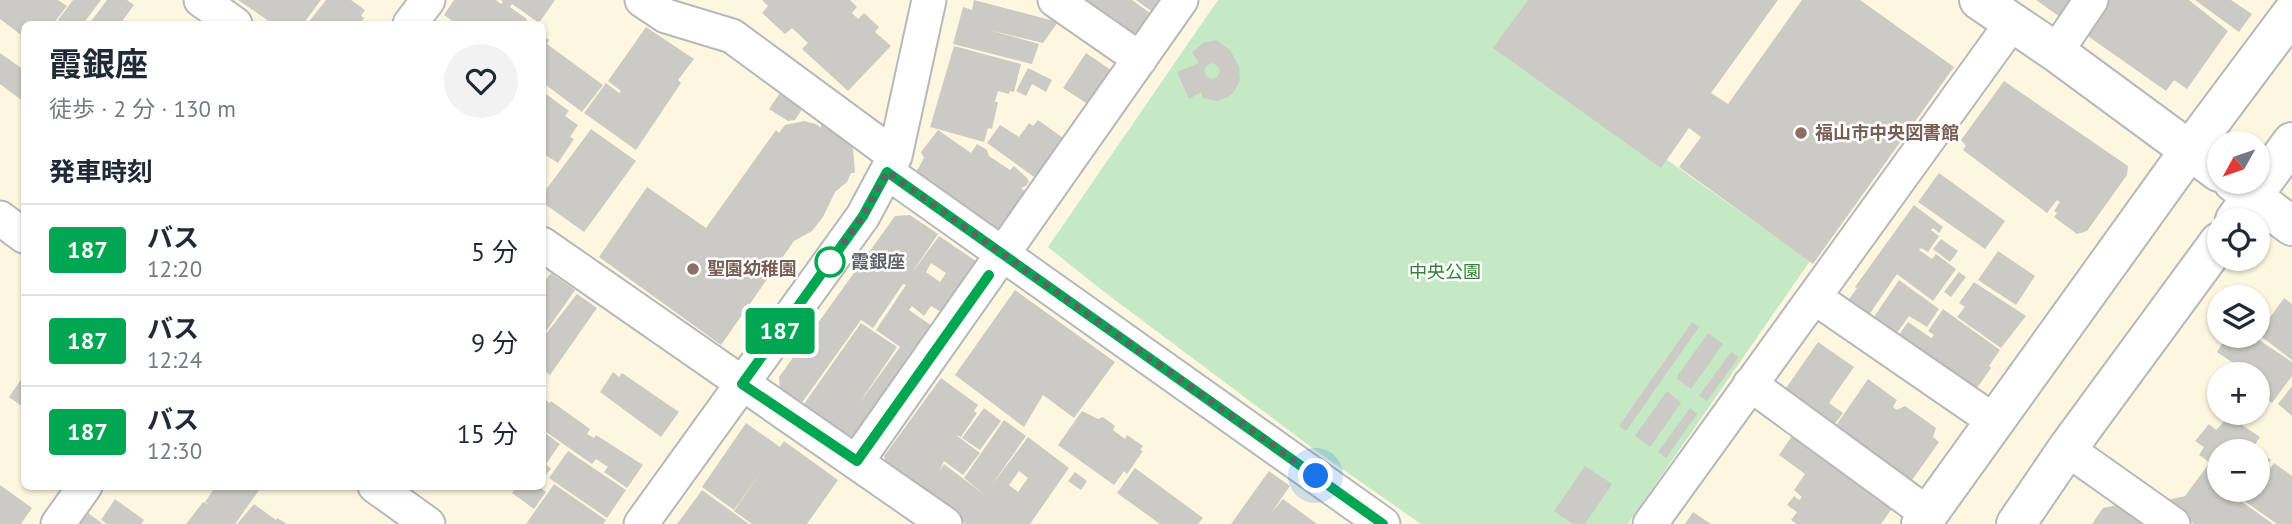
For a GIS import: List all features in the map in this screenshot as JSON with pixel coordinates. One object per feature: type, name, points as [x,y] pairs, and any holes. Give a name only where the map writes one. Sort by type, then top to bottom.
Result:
[{"type":"street","points":[[201,0],[231,21]]},
{"type":"street","points":[[412,21],[428,0]]},
{"type":"street","points":[[642,0],[666,16],[732,36],[1004,254],[1383,524]]},
{"type":"street","points":[[641,524],[863,216],[891,164],[929,0]]},
{"type":"street","points":[[1055,0],[1140,59]]},
{"type":"street","points":[[857,461],[1181,0]]},
{"type":"street","points":[[1979,0],[2056,52],[2204,162]]},
{"type":"street","points":[[2056,52],[2091,0]]},
{"type":"street","points":[[1749,384],[1924,519],[1994,421],[2204,162],[2292,13]]},
{"type":"street","points":[[1650,524],[2012,23]]},
{"type":"street","points":[[2292,142],[2240,200],[2292,226]]},
{"type":"street","points":[[0,218],[21,234]]},
{"type":"street","points":[[546,247],[945,524]]},
{"type":"street","points":[[2015,524],[2207,258]]},
{"type":"street","points":[[1814,297],[1994,421]]},
{"type":"street","points":[[2067,449],[2172,524]]},
{"type":"street","points":[[58,524],[82,490]]},
{"type":"street","points":[[381,490],[428,524]]},
{"type":"shaded area","points":[[0,0],[2292,0],[2292,524],[0,524]]},
{"type":"green space","name":"中央公園","points":[[1218,0],[1533,0],[1503,44],[1810,261],[1628,524],[1421,524],[1315,450],[1048,247]]},
{"type":"building","points":[[0,0],[58,0],[67,6],[55,21],[21,21],[21,35],[0,19]]},
{"type":"building","points":[[73,0],[101,0],[85,21],[58,20]]},
{"type":"building","points":[[107,0],[127,0],[134,5],[122,21],[91,21]]},
{"type":"building","points":[[238,0],[321,0],[305,21],[269,21]]},
{"type":"building","points":[[326,0],[351,0],[365,10],[361,16],[364,18],[362,21],[309,21]]},
{"type":"building","points":[[454,0],[496,0],[501,4],[501,0],[555,0],[540,21],[536,21],[512,4],[510,7],[527,19],[525,21],[453,21],[444,15]]},
{"type":"building","points":[[762,0],[850,0],[857,7],[852,13],[858,19],[864,13],[879,27],[875,32],[891,46],[848,91],[802,49],[808,43],[792,28],[785,34],[762,13],[768,6]]},
{"type":"building","points":[[974,0],[1058,22],[1043,43],[989,30],[1039,44],[1032,64],[953,44],[963,7],[972,10]]},
{"type":"building","points":[[1075,0],[1132,0],[1153,15],[1137,36],[1124,35]]},
{"type":"building","points":[[1136,0],[1163,0],[1154,13]]},
{"type":"building","name":"福山市中央図書館","points":[[1528,0],[1778,0],[1711,93],[1728,104],[1802,0],[1860,0],[1954,67],[1813,264],[1679,167],[1701,137],[1689,128],[1661,168],[1493,48]]},
{"type":"building","points":[[2036,0],[2083,0],[2067,22]]},
{"type":"building","points":[[2109,0],[2189,0],[2228,31],[2187,89],[2174,80],[2166,91],[2085,34]]},
{"type":"building","points":[[2195,0],[2231,0],[2252,14],[2239,32]]},
{"type":"building","points":[[646,27],[694,59],[678,80],[681,83],[636,150],[584,113],[606,83],[619,93],[621,91],[608,81]]},
{"type":"building","points":[[546,38],[549,40],[547,44],[603,85],[582,112],[546,85]]},
{"type":"building","points":[[1216,40],[1230,50],[1239,67],[1240,80],[1234,92],[1217,101],[1203,98],[1201,92],[1189,99],[1177,72],[1199,63],[1192,52],[1203,43]],"holes":[[[1213,63],[1220,71],[1217,77],[1212,79],[1206,76],[1204,70],[1207,65]]]},
{"type":"building","points":[[954,46],[1021,64],[1014,92],[1010,91],[1009,94],[998,91],[992,129],[988,128],[984,142],[930,127]]},
{"type":"building","points":[[0,53],[21,68],[21,100],[0,84]]},
{"type":"building","points":[[1086,53],[1114,72],[1091,106],[1063,88]]},
{"type":"building","points":[[1028,68],[1052,80],[1046,92],[1032,84],[1026,96],[1016,91]]},
{"type":"building","points":[[2004,81],[2128,166],[2127,175],[2087,231],[2077,234],[2054,217],[2057,213],[2054,211],[2060,202],[2057,200],[2047,213],[1963,150],[1966,146],[1961,140]]},
{"type":"building","points":[[782,90],[804,106],[795,120],[788,121],[769,109]]},
{"type":"building","points":[[546,94],[569,111],[565,116],[578,125],[570,137],[574,139],[558,163],[546,156]]},
{"type":"building","points":[[821,118],[849,139],[853,148],[855,173],[851,173],[847,182],[835,192],[823,217],[812,231],[794,241],[721,345],[599,257],[647,187],[706,228],[776,130],[779,133],[785,125],[804,121],[821,128]]},
{"type":"building","points":[[1038,120],[1066,140],[1037,179],[987,143],[1000,125],[1019,137],[1029,123],[1033,126]]},
{"type":"building","points":[[591,129],[636,161],[584,232],[546,205],[546,190]]},
{"type":"building","points":[[938,130],[971,153],[977,144],[987,150],[989,156],[1010,170],[1014,166],[1027,178],[1029,182],[1021,188],[1026,192],[999,232],[915,174],[924,158],[921,152]]},
{"type":"building","points":[[1939,173],[2005,221],[1985,249],[1918,202]]},
{"type":"building","points":[[1914,205],[1943,227],[1939,233],[1933,228],[1931,230],[1939,236],[1928,252],[1921,248],[1919,250],[1932,259],[1936,254],[1956,269],[1933,301],[1897,274],[1858,331],[1841,310]]},
{"type":"building","points":[[910,215],[938,234],[912,273],[939,236],[989,270],[954,320],[931,306],[924,316],[912,306],[909,310],[942,333],[921,362],[906,351],[921,364],[856,444],[804,404],[861,323],[897,347],[858,405],[900,347],[876,330],[906,285],[903,284],[873,328],[861,320],[801,404],[780,389],[779,377],[895,216]],"holes":[[[931,263],[946,273],[940,282],[926,272]]]},
{"type":"building","points":[[1941,239],[1958,251],[1950,262],[1933,249]]},
{"type":"building","points":[[1998,251],[2035,276],[2016,305],[1978,280]]},
{"type":"building","points":[[1959,272],[1966,277],[1951,297],[1944,292]]},
{"type":"building","points":[[551,273],[575,290],[546,331],[546,279]]},
{"type":"building","points":[[1899,280],[1939,309],[1927,327],[1909,316],[1897,333],[1874,317]]},
{"type":"building","points":[[1974,282],[2026,316],[2001,348],[1957,317],[1965,307],[1959,303]]},
{"type":"building","points":[[1015,290],[1115,362],[1074,418],[1043,395],[1024,427],[955,375]]},
{"type":"building","points":[[577,294],[597,308],[550,375],[546,372],[546,334]]},
{"type":"building","points":[[2284,298],[2292,304],[2292,360],[2270,343],[2270,317]]},
{"type":"building","points":[[1943,309],[2000,350],[1967,402],[1886,353],[1908,322],[1931,338],[1934,335],[1928,331]]},
{"type":"building","points":[[1692,322],[1699,327],[1626,431],[1619,426]]},
{"type":"building","points":[[1708,333],[1723,344],[1691,389],[1676,378]]},
{"type":"building","points":[[1818,342],[1854,367],[1829,403],[1843,413],[1834,425],[1829,421],[1823,429],[1784,391]]},
{"type":"building","points":[[2270,347],[2292,362],[2292,376],[2272,403],[2270,362],[2232,362],[2217,352],[2220,348]]},
{"type":"building","points":[[1731,352],[1739,357],[1707,401],[1699,396]]},
{"type":"building","points":[[613,372],[619,377],[622,373],[679,412],[661,437],[600,392]]},
{"type":"building","points":[[941,378],[978,405],[974,411],[977,413],[961,437],[956,435],[980,453],[963,475],[944,461],[939,471],[944,464],[987,497],[964,478],[1004,420],[1026,436],[991,486],[1028,437],[1069,468],[1030,524],[966,524],[886,464],[884,456]],"holes":[[[1019,471],[1028,478],[1018,492],[1009,485]]]},
{"type":"building","points":[[21,379],[21,406],[9,397]]},
{"type":"building","points":[[1868,379],[1897,400],[1893,407],[1897,410],[1905,406],[1936,428],[1933,437],[1939,442],[1881,524],[1797,524],[1791,520],[1797,512],[1787,505],[1794,496],[1799,500],[1802,497],[1794,490],[1805,474],[1779,455],[1792,436],[1827,461],[1835,427]]},
{"type":"building","points":[[2292,386],[2292,416],[2278,404]]},
{"type":"building","points":[[1667,391],[1681,403],[1650,447],[1635,436]]},
{"type":"building","points":[[546,400],[551,401],[590,429],[587,434],[594,438],[596,435],[643,465],[627,488],[604,472],[608,467],[596,459],[592,464],[546,432]]},
{"type":"building","points":[[984,408],[1001,421],[980,450],[962,438]]},
{"type":"building","points":[[1690,408],[1697,414],[1666,458],[1658,452]]},
{"type":"building","points":[[1082,411],[1098,419],[1103,417],[1115,426],[1113,430],[1125,439],[1127,435],[1143,446],[1140,450],[1143,451],[1127,474],[1124,471],[1114,485],[1058,445]]},
{"type":"building","points":[[746,423],[780,447],[784,441],[838,480],[807,524],[752,524],[734,511],[763,469],[734,510],[702,487]]},
{"type":"building","points":[[2208,425],[2216,430],[2221,425],[2242,425],[2260,437],[2207,439],[2207,461],[2199,455],[2204,447],[2195,441]]},
{"type":"building","points":[[546,434],[560,444],[546,464]]},
{"type":"building","points":[[568,451],[626,490],[607,518],[549,478]]},
{"type":"building","points":[[2274,463],[2292,476],[2292,524],[2277,524],[2246,502],[2270,502],[2270,468]]},
{"type":"building","points":[[1585,466],[1612,484],[1585,524],[1573,524],[1554,511]]},
{"type":"building","points":[[2207,466],[2207,502],[2242,502],[2273,524],[2194,524],[2175,510],[2168,500],[2185,496]]},
{"type":"building","points":[[1135,468],[1203,518],[1198,524],[1160,524],[1117,493]]},
{"type":"building","points":[[1269,471],[1290,486],[1272,512],[1283,499],[1317,524],[1231,524]]},
{"type":"building","points":[[1075,472],[1087,481],[1081,490],[1068,481]]},
{"type":"building","points":[[554,484],[606,520],[603,524],[526,524]]},
{"type":"building","points":[[0,485],[32,508],[21,524],[0,524]]},
{"type":"building","points":[[213,490],[259,490],[235,524],[186,524],[203,502],[210,505],[205,502]]},
{"type":"building","points":[[514,490],[546,492],[534,509],[512,493]]},
{"type":"building","points":[[702,490],[749,524],[677,524]]},
{"type":"building","points":[[115,499],[144,520],[141,524],[107,524],[101,520]]},
{"type":"building","points":[[254,504],[276,520],[277,518],[287,524],[237,524]]},
{"type":"building","points":[[2117,505],[2143,524],[2092,524],[2103,508]]},
{"type":"building","points":[[84,511],[88,513],[103,524],[75,524]]},
{"type":"building","points":[[1693,512],[1711,524],[1685,524]]},
{"type":"bus line","name":"187","points":[[989,275],[857,461],[742,384],[863,216],[887,172],[1383,524]]},
{"type":"place","name":"福山市中央図書館","points":[[1801,133]]},
{"type":"place","name":"霞銀座","points":[[830,262]]},
{"type":"place","name":"聖園幼稚園","points":[[693,269]]},
{"type":"route","points":[[830,262],[863,216],[887,172],[1316,476]]}]
